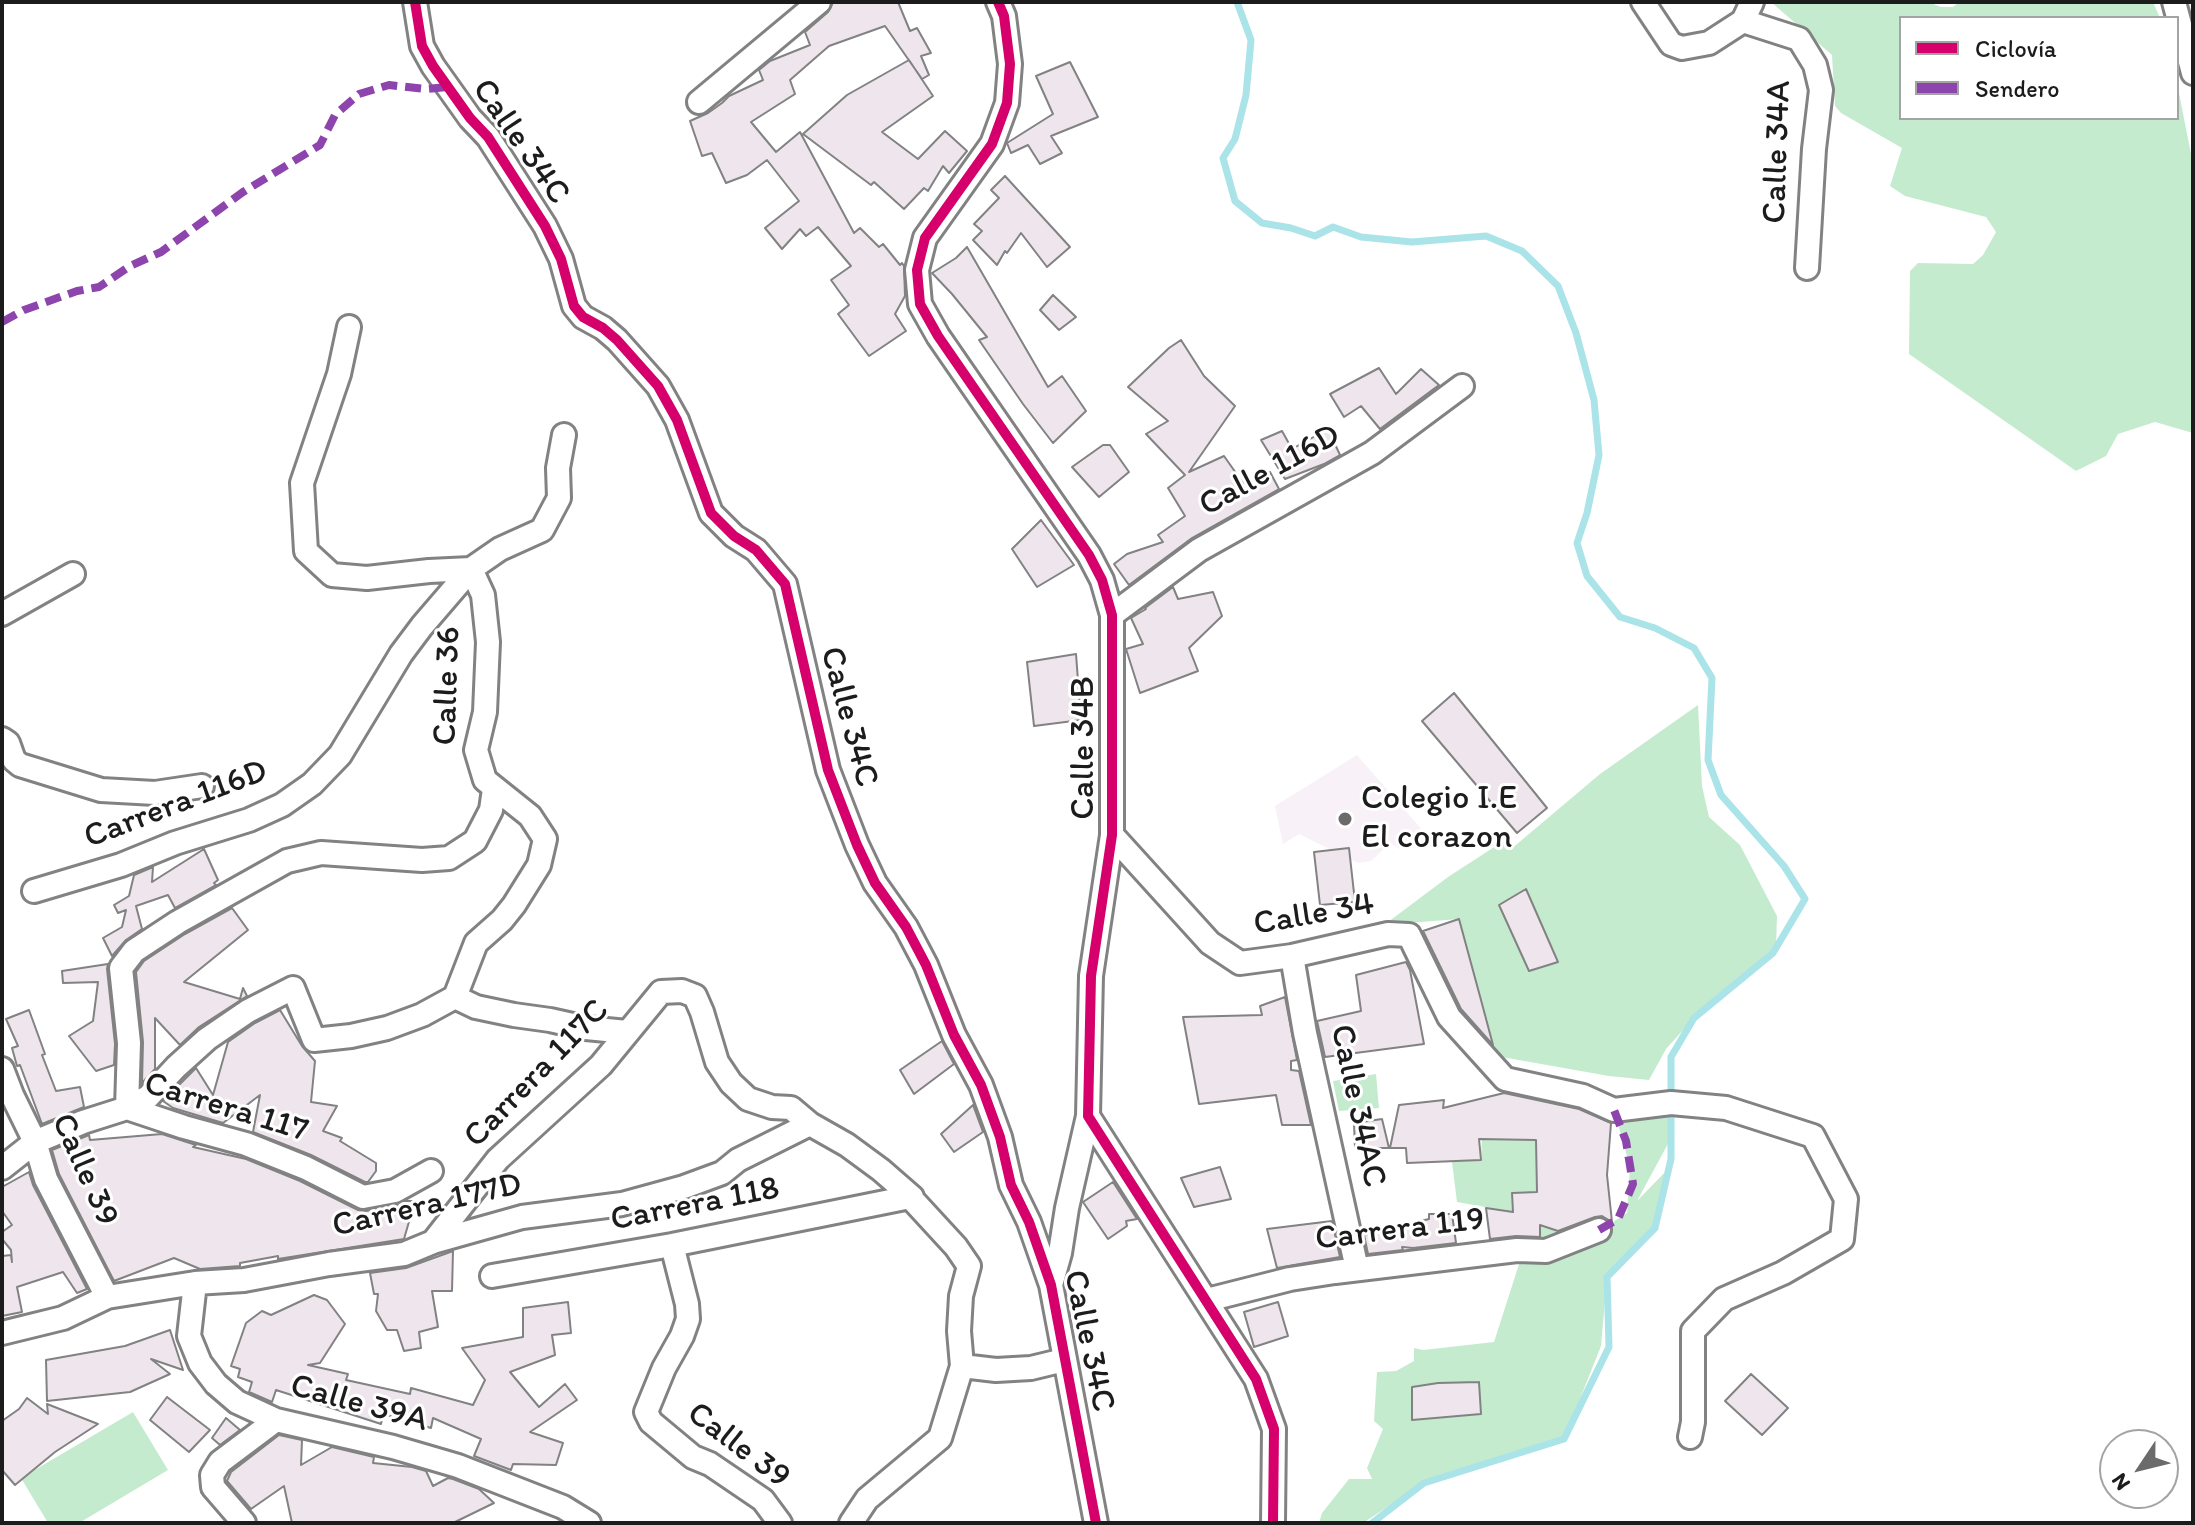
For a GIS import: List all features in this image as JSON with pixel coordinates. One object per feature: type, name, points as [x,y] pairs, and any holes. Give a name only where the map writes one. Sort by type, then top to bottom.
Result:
[{"type":"street","name":"Calle 34C","points":[[415,2],[422,46],[470,118],[488,137],[545,226],[561,259],[574,306],[583,317],[617,340],[658,386],[677,420],[711,513],[734,536],[756,550],[785,584],[828,770],[875,883],[906,927],[926,965],[954,1035],[981,1085],[1000,1137],[1011,1185],[1029,1222],[1051,1285],[1096,1523]]},
{"type":"street","points":[[699,102],[819,2]]},
{"type":"street","name":"Calle 34B","points":[[998,2],[1004,16],[1010,64],[1007,103],[992,144],[925,238],[917,270],[920,304],[938,336],[1089,555],[1102,580],[1112,615],[1112,835],[1091,976],[1088,1116],[1051,1285]]},
{"type":"street","name":"Calle 34A","points":[[1643,2],[1671,44],[1682,48],[1709,43],[1747,11],[1799,39],[1815,65],[1821,90],[1807,268]]},
{"type":"street","points":[[2179,21],[2193,73]]},
{"type":"street","points":[[349,327],[339,374],[302,483],[306,551],[332,575],[367,578],[471,569],[500,549],[542,530],[559,498],[558,468],[564,435]]},
{"type":"street","name":"Calle 116D","points":[[1112,615],[1199,550],[1372,453],[1462,386]]},
{"type":"street","name":"Calle 36","points":[[455,997],[476,943],[514,905],[539,865],[545,839],[530,816],[485,780],[476,750],[485,712],[488,642],[483,595],[471,569]]},
{"type":"street","name":"Carrera 116D","points":[[34,891],[121,865],[175,843],[249,820],[282,805],[312,784],[340,755],[401,654],[471,569]]},
{"type":"street","points":[[2,614],[73,574]]},
{"type":"street","points":[[2,739],[8,743],[14,760],[20,765],[101,790],[155,793],[202,786]]},
{"type":"street","points":[[494,789],[491,810],[475,841],[449,858],[422,860],[321,853],[287,861],[178,922],[134,951],[121,968],[129,1043],[127,1108],[148,1097],[207,1039],[248,1011],[293,988],[314,1040],[387,1028],[422,1015],[455,997],[476,1007],[514,1015],[627,1032]]},
{"type":"street","name":"Calle 34","points":[[1112,835],[1210,943],[1240,963],[1292,956],[1388,934],[1409,935],[1449,1017],[1505,1079],[1583,1096],[1614,1110],[1671,1103],[1726,1108],[1813,1136],[1846,1199],[1842,1239],[1783,1273],[1724,1299],[1693,1331],[1693,1422],[1690,1437]]},
{"type":"street","name":"Calle 34AC","points":[[1292,956],[1305,1033],[1357,1269]]},
{"type":"street","name":"Carrera 117C","points":[[433,1242],[498,1159],[601,1065],[661,992],[682,991],[695,996],[717,1062],[731,1083],[748,1099],[772,1107],[791,1108],[810,1124]]},
{"type":"street","name":"Calle 39","points":[[2,1069],[35,1142],[46,1179],[107,1297]]},
{"type":"street","name":"Carrera 117","points":[[2,1168],[35,1142],[127,1108],[246,1144],[306,1168],[363,1197],[395,1191],[431,1171]]},
{"type":"street","points":[[1088,1116],[1256,1379],[1274,1429],[1273,1523]]},
{"type":"street","points":[[810,1124],[847,1145],[912,1197],[969,1266],[961,1296],[959,1331],[962,1366],[940,1438],[867,1499],[851,1523]]},
{"type":"street","name":"Carrera 177D","points":[[2,1333],[63,1318],[107,1297],[195,1283],[244,1280],[404,1254],[433,1242],[522,1217],[622,1204],[722,1173],[738,1160],[810,1124]]},
{"type":"street","name":"Carrera 118","points":[[492,1276],[672,1245],[910,1197]]},
{"type":"street","name":"Carrera 119","points":[[1207,1300],[1290,1279],[1357,1269],[1517,1250],[1546,1251],[1599,1230]]},
{"type":"street","name":"Calle 39","points":[[672,1245],[688,1319],[646,1412],[651,1422],[693,1457],[710,1464],[763,1500],[780,1523]]},
{"type":"street","name":"Calle 39A","points":[[195,1283],[189,1336],[200,1363],[216,1384],[237,1402],[276,1420],[393,1447],[458,1466],[563,1507],[589,1523]]},
{"type":"street","points":[[962,1366],[996,1370],[1031,1368],[1064,1360]]},
{"type":"street","points":[[244,1523],[213,1487],[212,1475],[220,1462],[276,1420]]},
{"type":"shaded area","name":"Colegio I.E El corazon","points":[[1357,755],[1423,831],[1400,849],[1390,843],[1371,861],[1358,863],[1299,834],[1283,844],[1275,806]]},
{"type":"green space","points":[[1771,2],[1928,2],[1953,7],[1959,2],[2153,2],[2159,16],[1899,16],[1899,120],[2179,120],[2179,93],[2193,164],[2193,433],[2155,422],[2118,434],[2106,456],[2076,471],[1909,354],[1910,271],[1918,263],[1973,264],[1983,255],[1996,232],[1986,217],[1905,196],[1890,186],[1902,148],[1841,113],[1835,106],[1832,55]]},
{"type":"green space","points":[[1698,705],[1702,786],[1709,817],[1740,845],[1777,916],[1776,947],[1694,1018],[1666,1049],[1649,1080],[1496,1056],[1459,919],[1384,925],[1448,877],[1505,840],[1510,850],[1600,774]],"holes":[[[1526,889],[1559,962],[1530,971],[1500,905]]]},
{"type":"green space","points":[[1376,1074],[1379,1108],[1339,1111],[1333,1081]]},
{"type":"green space","points":[[1670,1104],[1670,1140],[1637,1201],[1669,1168],[1655,1228],[1607,1277],[1601,1346],[1564,1439],[1424,1483],[1363,1523],[1319,1523],[1322,1513],[1349,1479],[1372,1479],[1367,1468],[1383,1429],[1374,1421],[1377,1372],[1396,1371],[1414,1361],[1414,1348],[1423,1350],[1494,1342],[1521,1258],[1599,1231],[1627,1213],[1630,1167],[1614,1110]]},
{"type":"green space","points":[[1506,1133],[1507,1140],[1535,1140],[1537,1162],[1558,1156],[1560,1231],[1573,1236],[1541,1243],[1538,1193],[1513,1212],[1457,1202],[1452,1162],[1481,1160],[1482,1136]]},
{"type":"green space","points":[[133,1412],[168,1470],[79,1523],[48,1523],[21,1478]]},
{"type":"building","points":[[833,2],[898,2],[910,31],[917,28],[931,53],[921,56],[929,75],[922,79],[885,26],[829,46],[790,80],[795,94],[751,122],[776,152],[800,132],[854,233],[860,228],[879,247],[883,244],[904,266],[905,296],[895,314],[906,331],[869,356],[838,314],[849,305],[831,280],[851,266],[818,227],[806,236],[800,229],[782,249],[765,228],[799,201],[767,160],[747,175],[726,183],[712,153],[702,156],[690,121],[708,113],[729,96],[763,80],[759,70],[770,61],[810,45],[805,32],[828,12]]},
{"type":"building","points":[[909,60],[933,96],[882,132],[918,159],[945,131],[967,151],[949,173],[943,166],[928,191],[924,188],[904,209],[874,182],[871,185],[803,134],[847,95]]},
{"type":"building","points":[[1070,62],[1098,117],[1051,136],[1062,153],[1040,164],[1028,145],[1011,153],[1007,143],[1053,114],[1036,76]]},
{"type":"building","points":[[1005,176],[1070,247],[1047,267],[1021,233],[997,265],[973,240],[982,231],[974,224],[999,198],[991,190]]},
{"type":"building","points":[[967,247],[1048,387],[1062,376],[1086,411],[1053,443],[979,340],[987,337],[932,273]]},
{"type":"building","points":[[1053,295],[1076,317],[1059,330],[1040,310]]},
{"type":"building","points":[[1181,340],[1204,376],[1235,406],[1189,472],[1224,456],[1243,483],[1270,472],[1279,489],[1192,538],[1129,585],[1114,564],[1127,554],[1163,542],[1158,535],[1185,516],[1168,488],[1185,475],[1146,434],[1168,421],[1128,387]]},
{"type":"building","points":[[1379,368],[1396,394],[1421,369],[1439,385],[1380,429],[1361,406],[1344,417],[1330,394]]},
{"type":"building","points":[[1328,429],[1340,455],[1285,479],[1261,440],[1282,431],[1292,449]]},
{"type":"building","points":[[1103,445],[1110,445],[1129,472],[1099,497],[1072,467]]},
{"type":"building","points":[[1041,520],[1074,565],[1037,587],[1012,549]]},
{"type":"building","points":[[1173,587],[1178,599],[1213,592],[1222,616],[1189,648],[1198,671],[1140,693],[1126,649],[1143,644],[1131,618]]},
{"type":"building","points":[[1076,654],[1081,720],[1034,726],[1027,662]]},
{"type":"building","points":[[1454,693],[1547,808],[1517,833],[1422,721]]},
{"type":"building","points":[[1349,848],[1355,902],[1320,905],[1314,852]]},
{"type":"building","points":[[204,849],[218,880],[214,883],[216,885],[175,908],[168,895],[136,906],[142,929],[126,940],[112,956],[103,938],[122,927],[126,910],[118,913],[114,905],[129,896],[134,875],[153,867],[152,882]]},
{"type":"building","points":[[1526,889],[1558,962],[1529,971],[1499,905]]},
{"type":"building","points":[[232,908],[248,930],[184,982],[240,999],[243,988],[247,996],[199,1027],[180,1045],[155,1018],[155,1069],[142,1083],[143,1042],[136,972],[144,961]]},
{"type":"building","points":[[1459,919],[1493,1045],[1461,1009],[1423,931]]},
{"type":"building","points":[[1406,962],[1424,1044],[1325,1057],[1317,1021],[1361,1011],[1356,975]]},
{"type":"building","points":[[108,964],[114,1065],[96,1071],[69,1036],[93,1021],[98,982],[63,983],[62,971]]},
{"type":"building","points":[[1285,997],[1297,1060],[1291,1061],[1291,1070],[1299,1071],[1311,1125],[1282,1125],[1276,1095],[1199,1104],[1183,1017],[1262,1015],[1260,1006]]},
{"type":"building","points":[[29,1010],[56,1091],[80,1087],[84,1107],[42,1124],[20,1065],[17,1066],[12,1048],[18,1046],[6,1019]]},
{"type":"building","points":[[280,1010],[315,1061],[311,1102],[337,1106],[323,1131],[342,1138],[340,1141],[376,1163],[376,1171],[368,1182],[253,1132],[260,1095],[223,1123],[173,1108],[163,1101],[196,1068],[213,1095],[228,1042]]},
{"type":"building","points":[[942,1041],[954,1064],[914,1094],[900,1070]]},
{"type":"building","points":[[1504,1093],[1579,1109],[1611,1123],[1607,1175],[1612,1222],[1602,1216],[1558,1231],[1540,1225],[1540,1237],[1490,1239],[1486,1208],[1513,1212],[1512,1193],[1537,1192],[1536,1140],[1479,1139],[1481,1160],[1407,1163],[1406,1148],[1390,1148],[1399,1105],[1444,1100],[1443,1108]]},
{"type":"building","points":[[973,1105],[983,1132],[954,1152],[941,1134]]},
{"type":"building","points":[[1382,1119],[1389,1148],[1355,1148],[1354,1123]]},
{"type":"building","points":[[162,1134],[196,1145],[193,1147],[246,1159],[358,1210],[415,1201],[404,1239],[278,1259],[278,1256],[240,1263],[240,1266],[200,1269],[174,1258],[114,1281],[59,1174],[52,1150],[89,1135],[90,1140]]},
{"type":"building","points":[[1220,1167],[1231,1199],[1194,1207],[1181,1178]]},
{"type":"building","points":[[29,1172],[87,1289],[77,1293],[63,1272],[17,1287],[22,1312],[2,1316],[2,1256],[11,1255],[12,1262],[11,1250],[2,1239],[2,1232],[12,1225],[2,1211],[2,1187]]},
{"type":"building","points":[[1113,1182],[1137,1219],[1126,1221],[1127,1226],[1108,1239],[1083,1202]]},
{"type":"building","points":[[1429,1214],[1452,1214],[1456,1243],[1402,1247],[1403,1250],[1368,1254],[1364,1235],[1429,1219]]},
{"type":"building","points":[[1332,1221],[1340,1257],[1277,1268],[1267,1229]]},
{"type":"building","points":[[453,1251],[452,1291],[432,1291],[438,1327],[419,1332],[421,1348],[404,1351],[397,1330],[387,1330],[376,1311],[378,1294],[374,1294],[370,1273],[406,1268]]},
{"type":"building","points":[[314,1295],[327,1300],[345,1324],[320,1363],[308,1365],[348,1374],[346,1380],[410,1394],[411,1388],[473,1405],[485,1380],[462,1348],[523,1337],[523,1308],[568,1302],[571,1333],[552,1335],[555,1355],[510,1372],[539,1407],[565,1384],[577,1400],[530,1432],[563,1443],[556,1465],[513,1464],[511,1470],[474,1456],[481,1439],[433,1418],[431,1428],[383,1414],[381,1424],[276,1390],[272,1402],[249,1392],[252,1382],[238,1377],[240,1369],[231,1366],[246,1323],[262,1311],[271,1315]]},
{"type":"building","points":[[1278,1302],[1288,1336],[1254,1347],[1244,1312]]},
{"type":"building","points":[[170,1330],[183,1370],[151,1359],[170,1374],[130,1392],[47,1401],[46,1360],[125,1346]]},
{"type":"building","points":[[1751,1374],[1788,1408],[1762,1435],[1725,1401]]},
{"type":"building","points":[[1479,1382],[1481,1414],[1412,1420],[1412,1387]]},
{"type":"building","points":[[167,1397],[210,1430],[189,1452],[150,1420]]},
{"type":"building","points":[[27,1398],[48,1414],[47,1404],[98,1424],[55,1452],[15,1485],[2,1470],[2,1421],[19,1409]]},
{"type":"building","points":[[226,1418],[240,1430],[220,1445],[212,1438]]},
{"type":"building","points":[[279,1435],[302,1440],[301,1465],[332,1447],[374,1457],[373,1463],[426,1471],[433,1486],[448,1478],[453,1479],[479,1489],[494,1503],[453,1523],[292,1523],[284,1486],[251,1509],[227,1481],[231,1472]]},
{"type":"waterway","points":[[1237,2],[1251,40],[1246,95],[1235,139],[1223,158],[1235,201],[1262,223],[1315,236],[1333,227],[1361,237],[1412,242],[1486,236],[1522,251],[1558,286],[1576,333],[1594,400],[1599,455],[1587,513],[1577,543],[1587,576],[1620,617],[1655,628],[1694,648],[1712,678],[1708,760],[1721,795],[1784,866],[1805,899],[1773,953],[1694,1018],[1671,1057],[1671,1159],[1655,1228],[1607,1277],[1609,1347],[1564,1439],[1424,1483],[1372,1523]]},
{"type":"marked path","points":[[2,322],[24,310],[77,291],[99,287],[130,266],[161,252],[243,192],[320,145],[335,115],[359,94],[389,85],[425,89],[448,87]]},
{"type":"marked path","points":[[1599,1230],[1618,1219],[1633,1184],[1626,1141],[1614,1110]]},
{"type":"cycle path","points":[[415,2],[422,46],[470,118],[488,137],[545,226],[561,259],[574,306],[583,317],[617,340],[658,386],[677,420],[711,513],[734,536],[756,550],[785,584],[828,770],[875,883],[906,927],[926,965],[954,1035],[981,1085],[1000,1137],[1011,1185],[1029,1222],[1051,1285],[1096,1523]]},
{"type":"cycle path","points":[[998,2],[1004,16],[1010,64],[1007,103],[992,144],[925,238],[917,270],[920,304],[938,336],[1089,555],[1102,580],[1112,615],[1112,835],[1091,976],[1088,1116],[1256,1379],[1274,1429],[1273,1523]]},
{"type":"place","name":"Colegio I.E El corazon","points":[[1345,819]]}]
